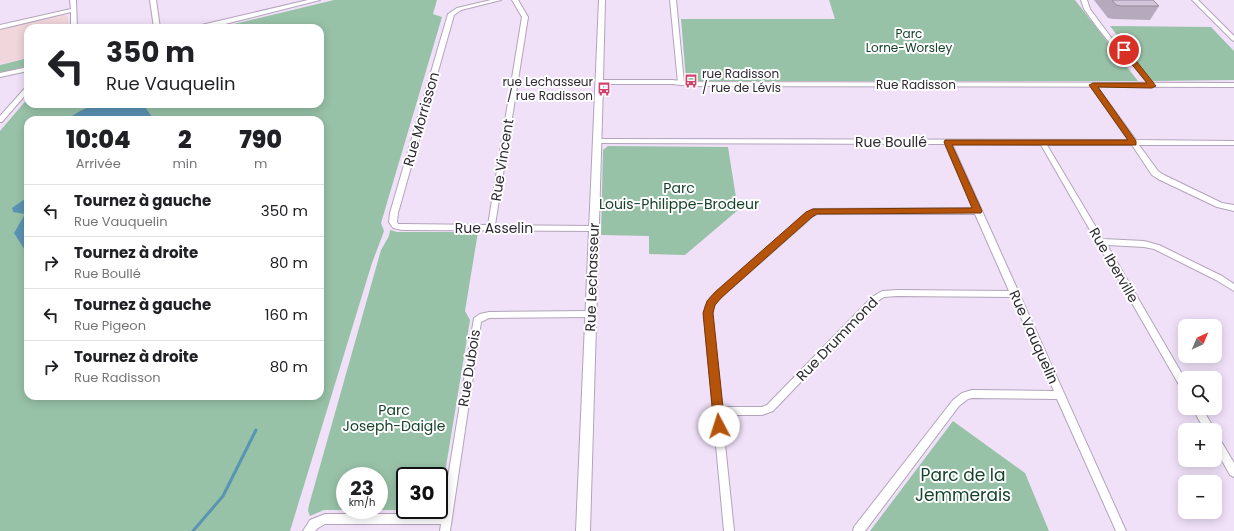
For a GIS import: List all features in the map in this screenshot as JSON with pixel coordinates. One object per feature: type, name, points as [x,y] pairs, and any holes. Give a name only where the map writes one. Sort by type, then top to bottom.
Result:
[{"type":"street","points":[[73,0],[74,24]]},
{"type":"street","points":[[153,0],[156,24]]},
{"type":"street","points":[[217,24],[317,0]]},
{"type":"street","name":"Rue Morrisson","points":[[394,225],[392,220],[450,17],[452,13],[459,9],[498,0]]},
{"type":"street","name":"Rue Vincent","points":[[491,227],[525,16],[515,0]]},
{"type":"street","name":"Rue Lechasseur","points":[[583,531],[602,0]]},
{"type":"street","points":[[673,0],[681,83]]},
{"type":"street","points":[[1084,0],[1087,9],[1099,26],[1111,40],[1124,50],[1152,86]]},
{"type":"street","points":[[1195,0],[1234,40]]},
{"type":"street","points":[[0,27],[73,10]]},
{"type":"street","points":[[0,75],[24,70]]},
{"type":"street","name":"Rue Radisson","points":[[599,82],[1152,86],[1234,85]]},
{"type":"street","points":[[1093,85],[1158,175],[1220,204],[1234,208]]},
{"type":"street","points":[[0,120],[24,93]]},
{"type":"street","name":"Rue Boullé","points":[[597,141],[1234,143]]},
{"type":"street","name":"Rue Vauquelin","points":[[947,142],[1121,531]]},
{"type":"street","name":"Rue Iberville","points":[[1043,143],[1178,375]]},
{"type":"street","points":[[729,531],[708,316],[710,304],[718,294],[809,215],[816,211],[978,211]]},
{"type":"street","name":"Rue Asselin","points":[[394,225],[402,227],[593,229]]},
{"type":"street","points":[[1101,242],[1144,244],[1156,247],[1215,276],[1234,288]]},
{"type":"street","name":"Rue Drummond","points":[[718,411],[759,411],[770,408],[875,299],[882,294],[1015,294]]},
{"type":"street","name":"Rue Dubois","points":[[448,512],[477,320],[489,314],[591,314]]},
{"type":"street","points":[[858,531],[956,403],[962,398],[976,394],[1060,395]]},
{"type":"street","points":[[1222,451],[1234,472]]},
{"type":"street","points":[[311,527],[321,520],[328,518],[396,519]]},
{"type":"street","name":"Rue Dubois","points":[[445,531],[447,519]]},
{"type":"shaded area","points":[[63,15],[68,16],[69,24],[24,24],[24,59],[0,64],[0,29]]},
{"type":"green space","points":[[334,0],[437,0],[433,14],[442,17],[381,223],[384,231],[372,263],[290,531],[0,531],[0,131],[24,103],[24,108],[324,108],[324,24],[234,24]]},
{"type":"green space","name":"Parc Lorne-Worsley","points":[[829,0],[1075,0],[1138,81],[691,81],[686,79],[681,19],[835,19]]},
{"type":"green space","points":[[1110,26],[1211,27],[1234,51],[1234,80],[1152,81]]},
{"type":"green space","points":[[24,59],[24,67],[0,73],[0,65]]},
{"type":"green space","name":"Parc Louis-Philippe-Brodeur","points":[[608,146],[728,147],[738,210],[685,255],[649,254],[649,236],[601,235],[603,150]]},
{"type":"green space","name":"Parc Joseph-Daigle","points":[[390,230],[397,232],[478,232],[465,311],[470,320],[446,467],[396,467],[396,510],[388,510],[388,467],[336,467],[336,510],[324,510],[310,516],[308,511],[309,505],[381,250],[389,236]]},
{"type":"green space","name":"Parc de la Jemmerais","points":[[953,421],[1025,473],[1049,531],[870,531]]},
{"type":"water","points":[[86,108],[146,108],[151,116],[72,116]]},
{"type":"water","points":[[24,200],[24,214],[13,212],[12,208]]},
{"type":"water","points":[[24,216],[24,249],[14,233]]},
{"type":"building","points":[[1112,0],[1153,0],[1159,6],[1121,6],[1116,5]]},
{"type":"waterway","points":[[193,531],[223,496],[256,430]]},
{"type":"place","name":"rue Radisson / rue de Lévis","points":[[691,81]]},
{"type":"place","name":"rue Lechasseur / rue Radisson","points":[[604,89]]},
{"type":"route","points":[[719,426],[708,313],[710,304],[718,294],[809,215],[816,211],[978,211],[947,142],[1134,143],[1093,85],[1152,86],[1124,50]]}]
